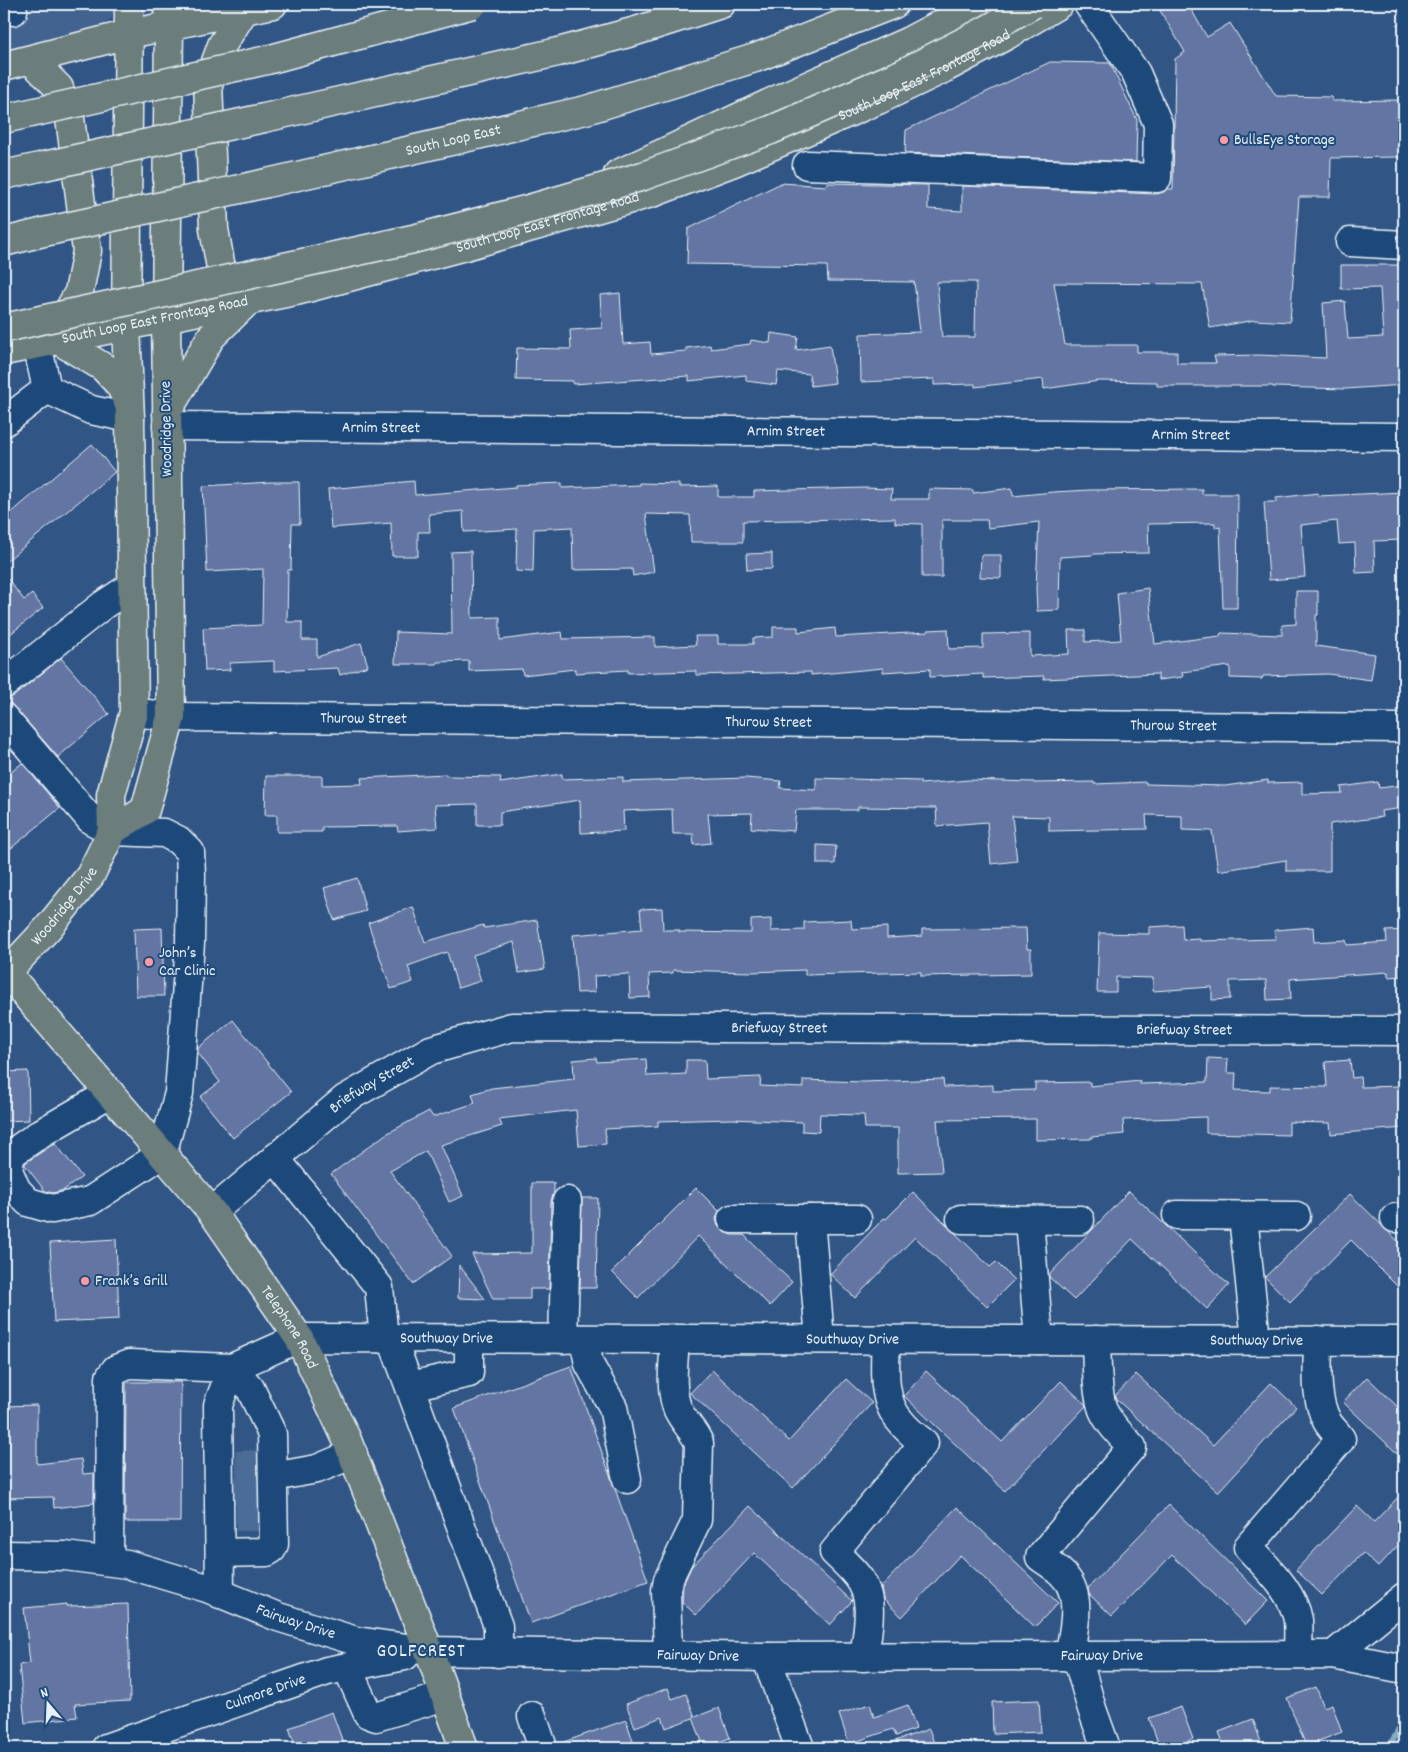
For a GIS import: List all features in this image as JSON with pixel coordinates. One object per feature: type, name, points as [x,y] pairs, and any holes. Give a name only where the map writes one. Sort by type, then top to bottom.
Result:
[{"type":"main road","name":"Woodridge Drive","points":[[4,973],[48,928],[90,876],[112,831],[111,795],[134,712],[130,411],[126,326],[130,4]]},
{"type":"main road","points":[[4,66],[129,34],[169,14],[245,9],[273,4]]},
{"type":"main road","points":[[4,118],[267,60],[473,4]]},
{"type":"main road","points":[[4,174],[558,52],[636,31],[721,4]]},
{"type":"main road","name":"South Loop East","points":[[4,242],[586,110],[755,58],[894,4]]},
{"type":"main road","points":[[465,246],[787,95],[909,41],[979,4]]},
{"type":"main road","points":[[4,328],[413,239],[529,209],[643,176],[771,130],[902,73],[1033,4]]},
{"type":"main road","name":"South Loop East Frontage Road","points":[[4,351],[300,290],[655,192],[734,162],[878,100],[1007,35],[1059,4]]},
{"type":"main road","points":[[167,419],[211,337],[248,301],[221,268],[214,229],[208,83],[222,46],[245,9]]},
{"type":"main road","name":"Woodridge Drive","points":[[112,831],[145,810],[171,717],[166,318],[169,14]]},
{"type":"main road","points":[[31,60],[58,88],[70,118],[87,251],[79,292],[49,342],[103,367],[120,385],[130,411]]},
{"type":"main road","name":"Telephone Road","points":[[4,973],[212,1212],[299,1338],[353,1454],[429,1651],[464,1748]]},
{"type":"street","points":[[807,165],[1157,178],[1158,124],[1136,73],[1088,4]]},
{"type":"street","points":[[1350,242],[1404,245]]},
{"type":"street","points":[[47,389],[49,342]]},
{"type":"street","points":[[47,389],[91,410],[130,411]]},
{"type":"street","points":[[4,422],[47,389]]},
{"type":"street","name":"Arnim Street","points":[[167,419],[1404,437]]},
{"type":"street","points":[[4,684],[103,604],[132,586]]},
{"type":"street","name":"Thurow Street","points":[[134,712],[171,717],[1404,728]]},
{"type":"street","points":[[4,718],[92,820],[112,831],[164,833],[178,840],[190,852],[190,943],[179,1093],[162,1154],[90,1201],[52,1209],[28,1202],[16,1189],[8,1170],[11,1154],[41,1133],[110,1093]]},
{"type":"street","name":"Briefway Street","points":[[212,1212],[345,1099],[431,1050],[512,1027],[1404,1031]]},
{"type":"street","points":[[275,1158],[379,1287],[388,1339],[410,1386],[498,1626],[498,1653]]},
{"type":"street","points":[[566,1201],[574,1339],[613,1407],[627,1479]]},
{"type":"street","points":[[1178,1215],[1296,1216]]},
{"type":"street","points":[[1243,1216],[1256,1340]]},
{"type":"street","points":[[732,1219],[856,1219]]},
{"type":"street","points":[[810,1219],[820,1339]]},
{"type":"street","points":[[961,1219],[1080,1220]]},
{"type":"street","points":[[1029,1220],[1039,1340]]},
{"type":"street","points":[[109,1561],[110,1377],[116,1369],[128,1364],[232,1368],[299,1338]]},
{"type":"street","name":"Southway Drive","points":[[299,1338],[1404,1341]]},
{"type":"street","points":[[410,1386],[469,1373],[469,1339]]},
{"type":"street","points":[[668,1656],[666,1590],[668,1580],[697,1520],[699,1443],[696,1435],[676,1405],[674,1393],[675,1339]]},
{"type":"street","points":[[864,1657],[869,1618],[868,1596],[860,1578],[834,1552],[924,1443],[899,1421],[890,1404],[885,1378],[886,1339]]},
{"type":"street","points":[[1096,1340],[1098,1382],[1103,1410],[1111,1424],[1132,1447],[1040,1557],[1065,1577],[1073,1590],[1075,1608],[1073,1657],[1106,1748]]},
{"type":"street","points":[[1298,1656],[1298,1620],[1291,1600],[1277,1579],[1248,1548],[1341,1439],[1327,1422],[1321,1407],[1318,1386],[1318,1340]]},
{"type":"street","points":[[220,1553],[267,1552],[272,1549],[274,1544],[249,1490],[218,1405],[232,1368]]},
{"type":"street","points":[[220,1594],[220,1553],[272,1434],[250,1388],[232,1368]]},
{"type":"street","points":[[249,1490],[353,1454]]},
{"type":"street","name":"Fairway Drive","points":[[4,1555],[65,1556],[127,1564],[220,1594],[278,1617],[356,1641],[429,1651],[766,1657],[1333,1655],[1404,1669]]},
{"type":"street","points":[[1333,1655],[1404,1597]]},
{"type":"street","name":"Culmore Drive","points":[[106,1748],[327,1671],[429,1651]]},
{"type":"street","points":[[766,1657],[800,1748]]},
{"type":"street","points":[[347,1667],[368,1714],[376,1717],[445,1696]]},
{"type":"street","points":[[532,1716],[543,1748]]},
{"type":"shaded area","points":[[4,4],[116,4],[113,16],[98,28],[72,36],[4,51]]},
{"type":"building","points":[[1156,4],[1188,4],[1207,37],[1230,23],[1276,96],[1332,97],[1332,101],[1401,100],[1400,157],[1331,158],[1330,197],[1299,197],[1290,322],[1255,320],[1210,328],[1202,284],[1054,283],[1065,345],[1137,345],[1137,352],[1177,352],[1177,363],[1216,363],[1214,356],[1258,355],[1326,358],[1323,303],[1345,301],[1348,339],[1383,337],[1380,288],[1341,289],[1341,265],[1404,265],[1404,288],[1402,288],[1404,385],[1346,389],[1273,386],[1157,386],[1157,382],[1099,381],[1044,389],[1043,379],[975,387],[975,384],[934,385],[934,379],[861,382],[860,334],[920,332],[914,282],[828,281],[827,266],[687,264],[688,229],[781,183],[827,186],[827,183],[928,185],[928,209],[962,211],[962,186],[1156,194],[1167,189],[1173,189],[1175,59],[1185,52]],"holes":[[[937,282],[976,282],[975,337],[942,337]]]},
{"type":"building","points":[[1050,62],[1110,63],[1137,120],[1136,162],[905,153],[906,130]]},
{"type":"building","points":[[620,293],[623,344],[650,342],[651,354],[686,351],[686,348],[710,345],[711,349],[750,344],[751,340],[770,343],[771,333],[798,337],[796,350],[830,345],[835,383],[811,386],[809,374],[778,371],[776,385],[746,381],[746,375],[689,381],[689,376],[573,384],[573,381],[516,380],[517,348],[571,349],[570,330],[602,328],[600,295]]},
{"type":"building","points":[[92,444],[115,472],[4,563],[4,519]]},
{"type":"building","points":[[414,481],[415,495],[516,487],[516,485],[562,483],[562,488],[639,485],[639,483],[679,484],[679,487],[718,486],[718,497],[754,497],[754,491],[865,488],[892,489],[891,499],[929,499],[929,489],[973,490],[973,493],[1012,488],[1013,496],[1090,490],[1202,489],[1202,494],[1238,494],[1237,608],[1223,608],[1220,527],[1215,528],[1215,523],[1148,524],[1149,553],[1093,554],[1060,557],[1059,610],[1037,611],[1039,522],[988,528],[987,520],[942,520],[942,577],[922,577],[922,524],[895,523],[895,518],[743,521],[743,542],[691,542],[690,515],[646,514],[654,572],[633,576],[632,569],[573,570],[572,527],[534,529],[533,572],[516,571],[517,529],[464,532],[463,511],[429,514],[430,532],[418,532],[418,556],[392,556],[391,523],[331,528],[328,489]]},
{"type":"building","points":[[299,482],[300,524],[292,524],[291,570],[288,570],[287,622],[302,622],[302,640],[317,640],[317,657],[361,643],[368,666],[340,675],[338,668],[274,671],[274,661],[230,663],[230,670],[205,671],[203,628],[262,625],[263,569],[207,572],[203,486]]},
{"type":"building","points":[[1404,492],[1404,540],[1374,541],[1375,572],[1356,573],[1355,543],[1339,544],[1337,521],[1301,525],[1305,577],[1269,580],[1264,502],[1276,502],[1276,498],[1318,493],[1318,496]]},
{"type":"building","points":[[471,551],[472,618],[500,617],[500,640],[562,632],[563,639],[655,637],[655,647],[696,645],[695,636],[718,636],[718,644],[753,644],[753,638],[773,637],[773,627],[798,627],[798,632],[835,628],[836,637],[928,632],[928,630],[948,629],[949,649],[983,648],[983,634],[1030,633],[1030,656],[1069,654],[1068,630],[1085,630],[1085,642],[1121,640],[1117,593],[1148,588],[1155,644],[1220,636],[1221,633],[1282,635],[1282,625],[1296,624],[1296,591],[1318,591],[1316,646],[1375,654],[1371,680],[1328,674],[1263,676],[1262,679],[1230,678],[1230,666],[1182,672],[1183,677],[1158,680],[1158,674],[1044,679],[1044,676],[983,678],[983,674],[930,677],[930,669],[883,672],[883,668],[811,675],[811,672],[696,675],[696,671],[628,673],[628,670],[575,673],[575,669],[523,675],[522,669],[469,671],[469,661],[437,662],[437,664],[395,664],[396,632],[452,634],[451,552]]},
{"type":"building","points":[[772,553],[772,569],[747,570],[746,554]]},
{"type":"building","points":[[981,555],[1001,555],[1001,578],[980,577]]},
{"type":"building","points":[[4,574],[24,600],[32,594],[43,608],[4,639]]},
{"type":"building","points":[[61,658],[109,714],[58,757],[7,699],[14,696]]},
{"type":"building","points":[[22,763],[60,808],[4,854],[4,778]]},
{"type":"building","points":[[446,774],[447,776],[501,777],[500,783],[562,774],[562,779],[623,777],[623,782],[746,778],[781,781],[780,788],[816,790],[816,778],[920,781],[920,784],[969,780],[1034,783],[1094,782],[1094,784],[1146,782],[1146,784],[1225,786],[1268,780],[1268,783],[1302,782],[1302,794],[1342,793],[1341,787],[1378,782],[1379,788],[1404,785],[1404,808],[1381,811],[1382,817],[1330,824],[1330,871],[1286,871],[1286,860],[1218,871],[1212,831],[1182,830],[1182,816],[1146,815],[1147,829],[1049,831],[1049,817],[1012,816],[1017,861],[991,864],[987,822],[937,826],[936,808],[858,807],[858,810],[796,810],[794,831],[751,828],[752,813],[708,814],[711,843],[694,845],[693,834],[673,834],[672,809],[623,811],[624,831],[581,833],[580,800],[500,812],[500,825],[477,825],[477,804],[435,805],[437,828],[398,831],[397,826],[322,827],[322,832],[277,832],[277,815],[265,815],[266,776],[322,776],[322,785],[362,784],[361,778]]},
{"type":"building","points":[[817,845],[836,846],[835,864],[817,864]]},
{"type":"building","points":[[357,878],[366,911],[334,920],[324,888]]},
{"type":"building","points":[[413,907],[425,942],[483,925],[484,928],[537,920],[545,969],[519,973],[514,942],[473,955],[481,981],[458,988],[447,952],[408,966],[413,982],[391,989],[368,923]]},
{"type":"building","points":[[662,908],[663,930],[679,930],[679,932],[751,933],[751,920],[771,919],[771,931],[804,930],[804,922],[851,920],[852,929],[887,927],[887,938],[922,936],[922,929],[1026,928],[1027,949],[1031,949],[1031,974],[921,976],[921,972],[805,975],[805,970],[752,972],[673,970],[673,973],[649,974],[650,997],[630,998],[629,974],[594,976],[595,992],[577,993],[573,935],[642,929],[640,909]]},
{"type":"building","points":[[1182,925],[1183,940],[1276,939],[1275,930],[1313,927],[1314,942],[1346,940],[1347,945],[1387,942],[1386,931],[1404,930],[1404,976],[1388,977],[1388,972],[1290,979],[1291,999],[1267,1000],[1266,980],[1230,981],[1230,999],[1212,1000],[1212,987],[1153,991],[1153,978],[1116,977],[1116,992],[1097,992],[1099,933],[1149,934],[1149,927]]},
{"type":"building","name":"John’s Car Clinic","points":[[162,928],[164,996],[136,996],[134,929]]},
{"type":"building","points":[[233,1020],[291,1092],[233,1138],[200,1097],[220,1082],[198,1053],[198,1048]]},
{"type":"building","points":[[596,1058],[597,1062],[646,1059],[647,1076],[686,1074],[686,1060],[705,1060],[706,1079],[761,1077],[760,1086],[803,1088],[803,1080],[864,1082],[943,1079],[944,1087],[993,1085],[993,1091],[1035,1090],[1035,1083],[1090,1082],[1090,1086],[1140,1081],[1140,1084],[1207,1082],[1208,1058],[1228,1059],[1227,1073],[1236,1073],[1235,1090],[1270,1091],[1270,1086],[1327,1087],[1325,1062],[1350,1060],[1352,1078],[1360,1077],[1361,1087],[1404,1086],[1404,1128],[1331,1134],[1330,1123],[1289,1122],[1289,1135],[1206,1133],[1206,1117],[1123,1120],[1124,1134],[1091,1137],[1091,1139],[1036,1140],[1036,1119],[937,1120],[942,1172],[898,1173],[898,1128],[865,1128],[864,1115],[820,1114],[819,1132],[802,1131],[802,1122],[731,1119],[658,1121],[658,1126],[605,1129],[606,1144],[579,1146],[576,1110],[499,1119],[502,1126],[441,1145],[463,1196],[449,1202],[426,1151],[390,1171],[452,1256],[413,1284],[331,1174],[386,1134],[429,1111],[433,1117],[475,1103],[472,1094],[492,1088],[574,1079],[573,1060]]},
{"type":"building","points":[[28,1071],[29,1120],[4,1121],[4,1072]]},
{"type":"building","points":[[55,1143],[82,1177],[64,1190],[53,1193],[45,1191],[25,1163]]},
{"type":"building","points":[[532,1183],[554,1183],[551,1201],[549,1289],[530,1289],[530,1299],[493,1299],[472,1254],[532,1253]]},
{"type":"building","points":[[696,1188],[719,1211],[716,1219],[718,1226],[724,1232],[732,1235],[744,1235],[792,1282],[770,1306],[698,1236],[638,1298],[612,1272]]},
{"type":"building","points":[[1129,1191],[1229,1285],[1207,1309],[1132,1239],[1074,1300],[1049,1277]]},
{"type":"building","points":[[913,1192],[990,1267],[996,1262],[1014,1280],[987,1307],[915,1237],[855,1298],[830,1274],[884,1218],[886,1219]]},
{"type":"building","points":[[1350,1194],[1404,1247],[1404,1293],[1351,1240],[1290,1302],[1265,1277]]},
{"type":"building","points":[[582,1198],[598,1198],[596,1288],[580,1288]]},
{"type":"building","name":"Frank’s Grill","points":[[116,1239],[119,1319],[54,1322],[50,1243]]},
{"type":"building","points":[[459,1265],[485,1299],[458,1298]]},
{"type":"building","points":[[571,1366],[648,1581],[531,1623],[454,1408]]},
{"type":"building","points":[[712,1370],[789,1441],[846,1379],[872,1403],[793,1488],[690,1393]]},
{"type":"building","points":[[926,1371],[1002,1442],[1061,1381],[1086,1406],[1005,1491],[904,1396]]},
{"type":"building","points":[[1136,1374],[1213,1445],[1271,1383],[1296,1407],[1218,1492],[1116,1399],[1115,1396]]},
{"type":"building","points":[[1367,1377],[1404,1413],[1404,1460],[1343,1402]]},
{"type":"building","points":[[126,1382],[181,1382],[180,1522],[125,1522]]},
{"type":"building","points":[[37,1405],[37,1464],[81,1459],[83,1474],[94,1473],[94,1503],[54,1508],[53,1497],[4,1498],[4,1406]]},
{"type":"building","points":[[1404,1491],[1404,1539],[1378,1567],[1363,1553],[1322,1595],[1296,1570],[1357,1506],[1374,1522]]},
{"type":"building","points":[[1169,1505],[1268,1601],[1245,1625],[1172,1555],[1112,1616],[1089,1594],[1088,1588]]},
{"type":"building","points":[[750,1506],[852,1601],[830,1625],[754,1553],[696,1615],[682,1602],[683,1585],[691,1567]]},
{"type":"building","points":[[957,1507],[1058,1603],[1035,1627],[960,1555],[902,1617],[883,1599],[881,1587]]},
{"type":"building","points":[[67,1604],[67,1606],[128,1604],[130,1701],[75,1704],[77,1717],[25,1723],[19,1665],[30,1663],[24,1608]]},
{"type":"building","points":[[1316,1687],[1324,1707],[1332,1704],[1342,1732],[1306,1746],[1287,1698]]},
{"type":"building","points":[[668,1688],[672,1699],[686,1694],[695,1717],[719,1708],[730,1738],[704,1747],[693,1718],[666,1728],[662,1717],[635,1727],[626,1704]]},
{"type":"building","points":[[1039,1700],[1041,1732],[993,1734],[992,1702]]},
{"type":"building","points":[[870,1704],[874,1717],[908,1705],[916,1729],[896,1736],[893,1729],[849,1744],[839,1714]]},
{"type":"building","points":[[1181,1707],[1193,1739],[1170,1748],[1160,1748],[1149,1718]]},
{"type":"building","points":[[332,1712],[345,1748],[296,1748],[289,1728]]},
{"type":"building","points":[[1253,1719],[1263,1748],[1225,1748],[1219,1732]]},
{"type":"building","points":[[626,1720],[634,1744],[622,1748],[558,1748],[558,1744]]},
{"type":"building","points":[[929,1729],[936,1748],[882,1748],[881,1746]]},
{"type":"waterway","points":[[1388,1748],[1404,1721]]},
{"type":"tunnel","points":[[236,1465],[262,1464]]},
{"type":"tunnel","points":[[235,1491],[261,1491]]},
{"type":"tunnel","points":[[236,1517],[261,1517]]},
{"type":"place","name":"BullsEye Storage","points":[[1224,140]]},
{"type":"place","name":"John’s Car Clinic","points":[[149,962]]},
{"type":"place","name":"Frank’s Grill","points":[[85,1281]]},
{"type":"district","name":"GOLFCREST","points":[[421,1652]]}]
